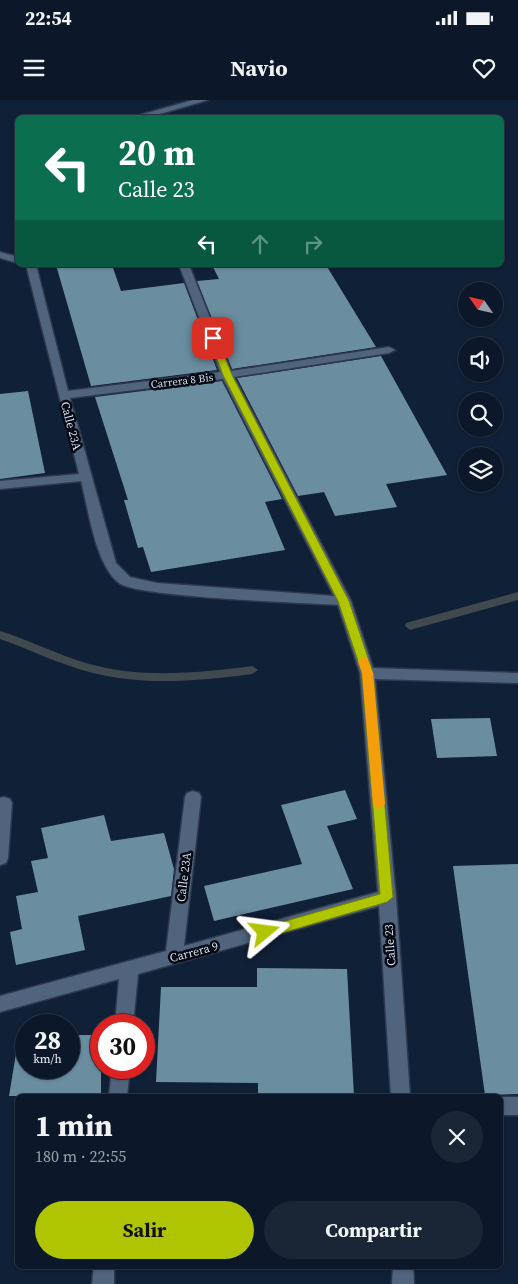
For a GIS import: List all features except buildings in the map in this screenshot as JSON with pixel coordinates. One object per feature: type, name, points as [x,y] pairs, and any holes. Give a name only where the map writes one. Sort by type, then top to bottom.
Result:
[{"type":"street","points":[[146,115],[204,100]]},
{"type":"street","points":[[0,255],[15,259]]},
{"type":"street","name":"Calle 23A","points":[[31,267],[63,395],[110,564],[125,581],[158,588],[344,601]]},
{"type":"street","name":"Calle 23","points":[[185,267],[227,375],[344,601],[367,673],[387,897],[401,1094]]},
{"type":"street","name":"Carrera 8 Bis","points":[[63,395],[227,375],[389,350]]},
{"type":"street","points":[[0,485],[85,477]]},
{"type":"street","points":[[367,673],[518,678]]},
{"type":"street","name":"Calle 23A","points":[[174,957],[193,797]]},
{"type":"street","points":[[0,858],[4,804]]},
{"type":"street","name":"Carrera 9","points":[[0,1004],[387,897]]},
{"type":"street","points":[[125,1014],[129,969]]},
{"type":"street","points":[[118,1094],[120,1079]]},
{"type":"street","points":[[503,1106],[518,1106]]},
{"type":"street","points":[[103,1284],[104,1269]]},
{"type":"street","points":[[403,1269],[404,1284]]},
{"type":"waterway","points":[[410,626],[518,596]]},
{"type":"waterway","points":[[0,635],[70,662],[93,669],[134,676],[192,677],[252,670]]},
{"type":"slow traffic","points":[[363,661],[367,673],[379,804]]},
{"type":"route","points":[[213,338],[227,375],[344,601],[367,673],[384,860],[387,897],[265,932]]}]
